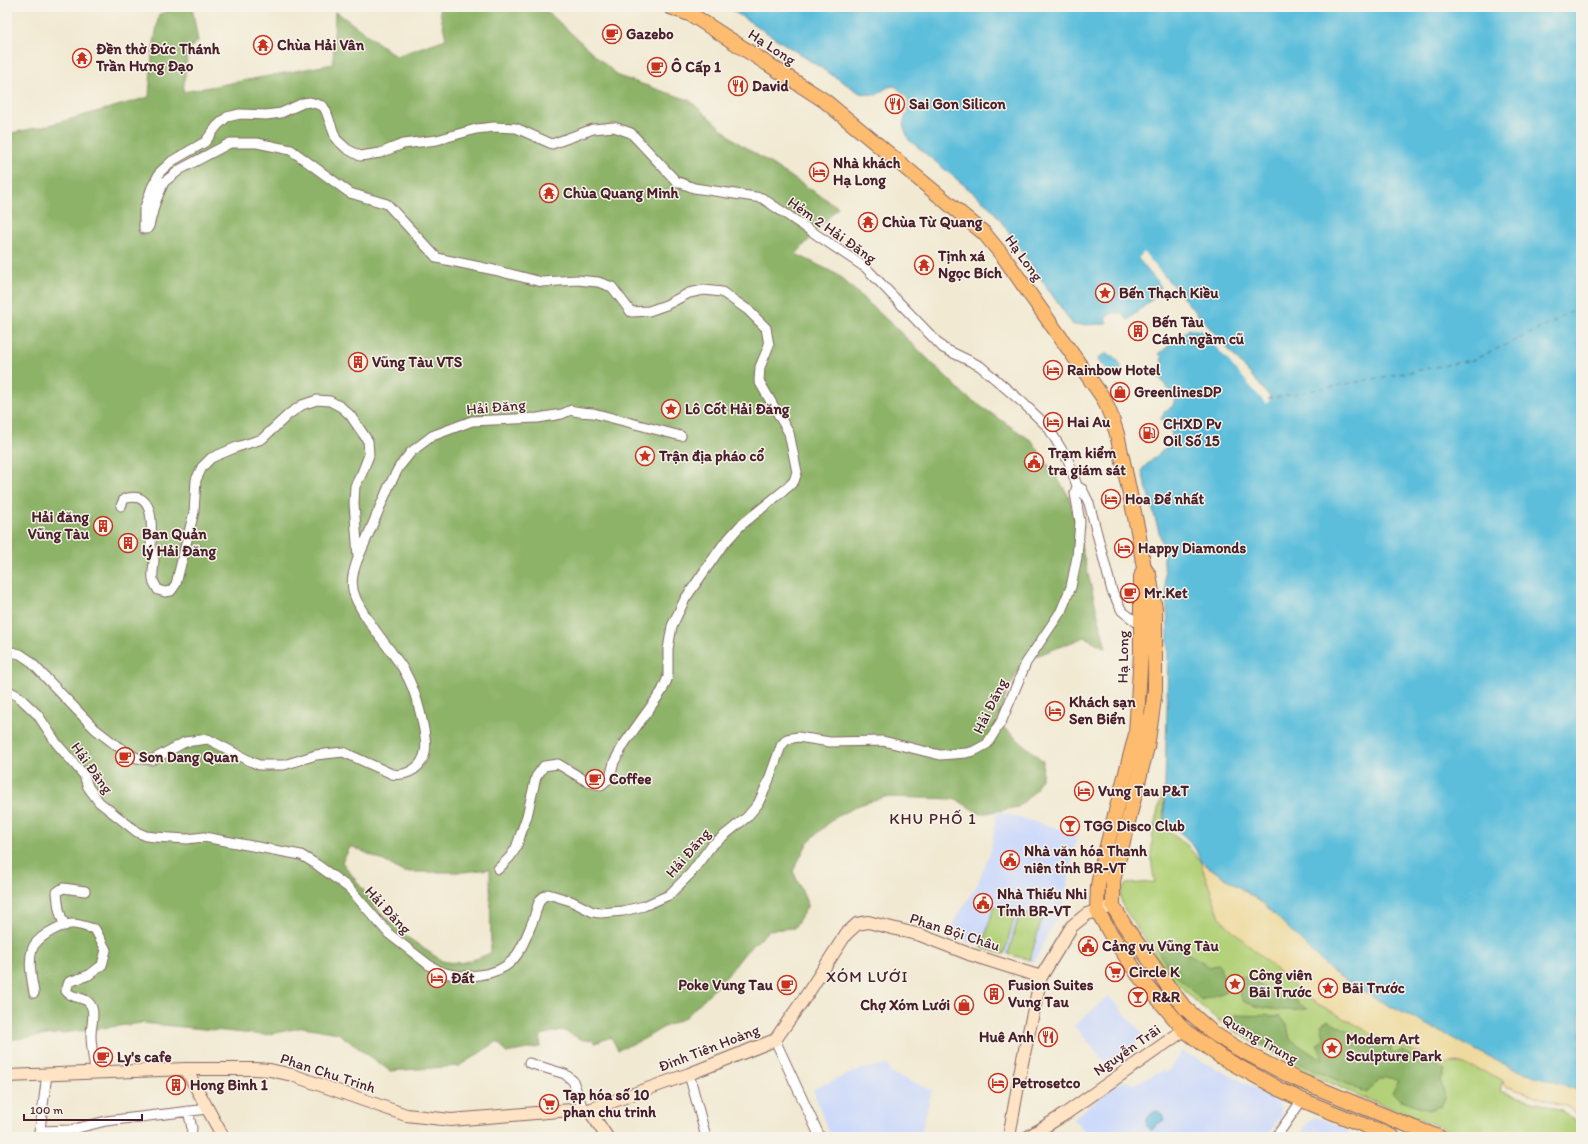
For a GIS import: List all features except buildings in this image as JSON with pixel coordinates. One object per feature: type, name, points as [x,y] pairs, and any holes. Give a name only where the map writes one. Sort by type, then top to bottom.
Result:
[{"type":"main road","name":"Hạ Long","points":[[670,7],[692,16],[825,101],[962,214],[993,243],[1104,399],[1111,416],[1122,454],[1144,568],[1149,575],[1155,609],[1155,690],[1101,869],[1098,886],[1097,910]]},
{"type":"main road","name":"Hạ Long","points":[[1113,906],[1113,881],[1147,747],[1142,734],[1140,625],[1140,577],[1144,568]]},
{"type":"main road","points":[[1140,625],[1155,625]]},
{"type":"main road","points":[[1009,1137],[1022,1063],[1041,977],[1072,926],[1087,914],[1113,906]]},
{"type":"main road","name":"Quang Trung","points":[[1113,906],[1125,926],[1185,1008],[1213,1033],[1296,1079],[1439,1137]]},
{"type":"main road","points":[[1097,910],[1110,933],[1140,976],[1184,1030],[1221,1057],[1302,1100],[1393,1137]]},
{"type":"main road","name":"Phan Bội Châu","points":[[857,924],[868,922],[920,935],[969,954],[1041,977]]},
{"type":"main road","name":"Đinh Tiên Hoàng","points":[[586,1110],[690,1074],[775,1040],[808,993],[846,934],[857,924]]},
{"type":"main road","name":"Nguyễn Trãi","points":[[1028,1137],[1065,1114],[1184,1030]]},
{"type":"main road","points":[[186,1069],[223,1137]]},
{"type":"main road","name":"Phan Chu Trinh","points":[[7,1076],[186,1069],[249,1069],[276,1072],[307,1080],[400,1114],[430,1118],[451,1120],[586,1110]]},
{"type":"main road","points":[[586,1110],[607,1137]]},
{"type":"street","name":"Hẻm 2 Hải Đăng","points":[[498,869],[510,857],[516,848],[527,816],[536,776],[544,766],[558,764],[588,782],[601,785],[610,778],[614,762],[653,705],[668,677],[668,649],[672,626],[685,599],[722,546],[740,526],[759,509],[778,496],[794,481],[797,472],[789,433],[759,380],[760,367],[769,345],[766,328],[748,310],[722,292],[704,290],[689,293],[666,305],[649,310],[631,312],[612,287],[598,282],[577,280],[542,282],[437,258],[387,204],[350,193],[291,150],[257,143],[230,143],[181,169],[164,182],[155,203],[149,226],[146,230],[144,229],[144,210],[152,187],[160,172],[172,161],[205,142],[217,126],[227,117],[240,114],[266,115],[281,113],[303,103],[310,102],[323,106],[336,139],[347,149],[360,156],[380,153],[402,144],[437,140],[476,129],[494,127],[516,128],[552,144],[593,129],[614,128],[631,133],[676,181],[694,188],[762,198],[866,268],[943,348],[980,366],[1022,402],[1048,427],[1069,462],[1077,486]]},
{"type":"street","name":"Hải Đăng","points":[[121,506],[124,499],[136,498],[144,502],[151,512],[151,547],[154,561],[153,580],[158,590],[171,591],[176,584],[194,512],[196,480],[202,467],[211,458],[237,447],[262,439],[289,414],[302,405],[317,400],[330,401],[350,415],[368,441],[369,455],[362,474],[355,486],[354,503],[358,558]]},
{"type":"street","name":"Hải Đăng","points":[[7,651],[20,654],[28,660],[95,729],[117,746],[137,758],[152,760],[185,742],[208,739],[259,765],[284,765],[316,755],[343,752],[392,774],[399,775],[407,773],[414,770],[424,757],[425,739],[415,691],[402,667],[373,629],[356,598],[352,587],[352,574],[358,558],[398,467],[416,448],[432,436],[472,421],[538,418],[562,414],[571,410],[576,412],[583,411],[593,413],[681,436]]},
{"type":"street","points":[[1077,486],[1082,490],[1089,503],[1112,591],[1122,611],[1140,625]]},
{"type":"street","name":"Hải Đăng","points":[[7,690],[18,696],[38,715],[57,744],[84,775],[88,787],[98,802],[137,832],[146,836],[187,838],[204,837],[301,855],[349,888],[389,934],[435,969],[454,975],[484,975],[503,969],[513,961],[533,923],[540,899],[548,894],[571,901],[593,912],[600,913],[623,911],[644,906],[661,899],[674,891],[691,873],[711,846],[747,817],[758,804],[781,746],[787,739],[798,737],[830,742],[856,743],[883,741],[940,755],[966,753],[974,751],[987,744],[1002,720],[1026,663],[1061,611],[1072,587],[1077,557],[1080,522],[1075,493],[1077,486]]},
{"type":"street","points":[[65,926],[60,916],[57,904],[57,892],[63,888],[73,888],[85,891]]},
{"type":"street","points":[[34,993],[31,973],[32,949],[40,938],[50,932],[72,924],[95,929],[106,950],[102,965],[89,975],[69,982],[66,991],[70,996],[89,1002],[92,1008],[91,1035],[95,1072]]},
{"type":"street","points":[[775,1040],[820,1137]]},
{"type":"street","points":[[529,1063],[565,1074],[572,1081],[586,1110]]},
{"type":"street","points":[[47,1074],[39,1134],[70,1130],[106,1121],[208,1109]]},
{"type":"street","points":[[690,1074],[706,1137]]},
{"type":"street","points":[[1276,1137],[1302,1100]]},
{"type":"street","points":[[188,1111],[192,1128],[191,1137]]},
{"type":"shaded area","points":[[997,811],[1077,834],[1064,903],[1034,962],[946,935],[978,883],[991,850]]},
{"type":"shaded area","points":[[1109,996],[1144,1036],[1107,1064],[1074,1026]]},
{"type":"shaded area","points":[[1182,1051],[1276,1099],[1281,1116],[1266,1137],[1091,1137],[1073,1119],[1117,1083],[1126,1081],[1134,1084],[1163,1071],[1167,1073]]},
{"type":"shaded area","points":[[888,1065],[890,1073],[932,1090],[920,1137],[830,1137],[813,1089],[861,1069]]},
{"type":"shaded area","points":[[1315,1117],[1344,1128],[1353,1137],[1298,1137],[1308,1123]]},
{"type":"green space","points":[[186,7],[192,7],[198,41],[188,50],[183,92],[333,64],[335,11],[396,56],[446,39],[439,7],[534,7],[549,13],[618,76],[689,100],[737,142],[838,207],[796,254],[838,275],[898,330],[967,397],[1032,441],[1069,496],[1106,648],[1085,637],[1023,661],[1006,695],[997,722],[1043,761],[1042,776],[1035,791],[1018,807],[980,814],[956,799],[885,797],[859,805],[834,818],[808,842],[793,871],[808,905],[794,928],[769,930],[745,953],[726,977],[686,1017],[664,1027],[644,1039],[618,1050],[611,1037],[595,1043],[593,1040],[583,1040],[562,1030],[541,1035],[540,1047],[506,1053],[498,1041],[459,1066],[390,1071],[338,1033],[304,1027],[265,1035],[142,1023],[7,1040],[7,134],[50,125],[149,97],[152,55],[159,14]],"holes":[[[351,846],[386,862],[403,872],[463,872],[490,869],[491,953],[462,963],[442,961],[404,935],[379,911],[342,862]]]},
{"type":"green space","points":[[1163,789],[1164,827],[1154,826]]},
{"type":"green space","name":"Công viên Bãi Trước","points":[[1154,827],[1165,829],[1187,845],[1200,861],[1220,917],[1309,999],[1382,1039],[1448,1064],[1454,1063],[1468,1065],[1503,1080],[1500,1091],[1561,1110],[1581,1125],[1581,1137],[1476,1137],[1451,1131],[1364,1098],[1313,1075],[1250,1040],[1218,1020],[1184,990],[1164,968],[1123,907],[1121,895],[1126,884],[1155,882],[1152,868],[1152,841]]},
{"type":"green space","points":[[994,906],[1016,912],[1004,954],[982,948]]},
{"type":"green space","points":[[1020,912],[1042,918],[1030,960],[1008,954]]},
{"type":"green space","points":[[1163,941],[1193,956],[1210,967],[1219,964],[1228,991],[1201,1000],[1169,968],[1157,950]]},
{"type":"green space","points":[[1237,976],[1251,978],[1275,997],[1290,996],[1308,1009],[1275,1010],[1243,1001],[1236,984]]},
{"type":"green space","points":[[1234,1015],[1280,1016],[1287,1025],[1290,1039],[1315,1056],[1323,1059],[1317,1044],[1325,1040],[1321,1025],[1328,1020],[1371,1043],[1391,1047],[1391,1052],[1395,1054],[1402,1051],[1445,1070],[1441,1082],[1445,1098],[1441,1106],[1429,1110],[1399,1099],[1392,1092],[1399,1081],[1389,1078],[1384,1078],[1377,1082],[1367,1093],[1298,1063],[1265,1045],[1234,1024]]},
{"type":"sand","name":"Bãi Trước","points":[[1200,861],[1264,904],[1331,971],[1511,1068],[1581,1090],[1581,1118],[1568,1107],[1505,1086],[1503,1080],[1480,1070],[1455,1062],[1448,1064],[1382,1039],[1309,999],[1256,952],[1220,917]]},
{"type":"water","points":[[727,7],[1581,7],[1581,1090],[1511,1068],[1376,999],[1331,971],[1264,904],[1200,861],[1195,848],[1191,843],[1164,820],[1168,627],[1163,546],[1142,472],[1143,468],[1165,448],[1172,435],[1161,419],[1165,411],[1173,406],[1175,397],[1154,371],[1155,372],[1161,366],[1162,357],[1159,354],[1189,329],[1201,330],[1266,403],[1271,398],[1144,253],[1138,258],[1161,286],[1157,295],[1128,320],[1121,313],[1116,313],[1110,314],[1105,318],[1107,322],[1105,324],[1073,325],[998,217],[987,204],[909,140],[903,125],[909,104],[906,96],[902,92],[895,86],[888,87],[876,95],[860,93]]},
{"type":"water","points":[[1106,354],[1117,359],[1121,366],[1120,372],[1116,374],[1111,372],[1103,367],[1099,362],[1098,360],[1102,355]]},
{"type":"water","points":[[1157,1111],[1163,1114],[1165,1120],[1157,1124],[1151,1131],[1147,1127],[1147,1119],[1150,1115]]},
{"type":"pier","points":[[1144,252],[1173,287],[1172,289],[1144,255],[1141,258],[1163,285],[1163,288],[1138,258]]},
{"type":"pier","points":[[1201,319],[1271,399],[1266,404],[1201,330],[1189,329],[1191,327],[1202,329],[1266,401],[1268,398],[1199,320]]},
{"type":"ferry route","points":[[1267,399],[1473,360],[1548,325],[1581,305]]},
{"type":"place","name":"Gazebo","points":[[612,34]]},
{"type":"place","name":"Chùa Hải Vân","points":[[263,45]]},
{"type":"place","name":"Đền thờ Đức Thánh Trần Hưng Đạo","points":[[82,58]]},
{"type":"place","name":"Ô Cấp 1","points":[[657,67]]},
{"type":"place","name":"David","points":[[738,86]]},
{"type":"place","name":"Sai Gon Silicon","points":[[895,104]]},
{"type":"place","name":"Nhà khách Hạ Long","points":[[819,172]]},
{"type":"place","name":"Chùa Quang Minh","points":[[549,193]]},
{"type":"place","name":"Chùa Từ Quang","points":[[868,222]]},
{"type":"place","name":"Tịnh xá Ngọc Bích","points":[[924,265]]},
{"type":"place","name":"Bến Thạch Kiều","points":[[1105,293]]},
{"type":"place","name":"Bến Tàu Cánh ngầm cũ","points":[[1138,331]]},
{"type":"place","name":"Vũng Tàu VTS","points":[[358,362]]},
{"type":"place","name":"Rainbow Hotel","points":[[1053,370]]},
{"type":"place","name":"GreenlinesDP","points":[[1120,392]]},
{"type":"place","name":"Lô Cốt Hải Đăng","points":[[671,409]]},
{"type":"place","name":"Hai Au","points":[[1053,422]]},
{"type":"place","name":"CHXD Pv Oil Số 15","points":[[1149,433]]},
{"type":"place","name":"Trận địa pháo cổ","points":[[645,456]]},
{"type":"place","name":"Trạm kiểm tra giám sát","points":[[1034,462]]},
{"type":"place","name":"Hoa Để nhất","points":[[1111,499]]},
{"type":"place","name":"Hải đăng Vũng Tàu","points":[[103,526]]},
{"type":"place","name":"Ban Quản lý Hải Đăng","points":[[128,543]]},
{"type":"place","name":"Happy Diamonds","points":[[1124,548]]},
{"type":"place","name":"Mr.Ket","points":[[1130,593]]},
{"type":"place","name":"Khách sạn Sen Biển","points":[[1055,711]]},
{"type":"place","name":"Son Dang Quan","points":[[125,757]]},
{"type":"place","name":"Coffee","points":[[595,779]]},
{"type":"place","name":"Vung Tau P&T","points":[[1084,791]]},
{"type":"place","name":"TGG Disco Club","points":[[1070,826]]},
{"type":"place","name":"Nhà văn hóa Thanh niên tỉnh BR-VT","points":[[1010,860]]},
{"type":"place","name":"Nhà Thiếu Nhi Tỉnh BR-VT","points":[[983,903]]},
{"type":"place","name":"Cảng vụ Vũng Tàu","points":[[1088,946]]},
{"type":"place","name":"Circle K","points":[[1115,972]]},
{"type":"place","name":"Đất","points":[[437,978]]},
{"type":"place","name":"Công viên Bãi Trước","points":[[1235,984]]},
{"type":"place","name":"Poke Vung Tau","points":[[787,985]]},
{"type":"place","name":"Bãi Trước","points":[[1328,988]]},
{"type":"place","name":"Fusion Suites Vung Tau","points":[[994,994]]},
{"type":"place","name":"R&R","points":[[1138,997]]},
{"type":"place","name":"Chợ Xóm Lưới","points":[[964,1005]]},
{"type":"place","name":"Huê Anh","points":[[1048,1037]]},
{"type":"place","name":"Modern Art Sculpture Park","points":[[1332,1048]]},
{"type":"place","name":"Ly's cafe","points":[[103,1057]]},
{"type":"place","name":"Petrosetco","points":[[998,1083]]},
{"type":"place","name":"Hong Binh 1","points":[[176,1085]]},
{"type":"place","name":"Tạp hóa số 10 phan chu trinh","points":[[549,1104]]},
{"type":"district","name":"KHU PHỐ 1","points":[[933,818]]},
{"type":"district","name":"XÓM LƯỚI","points":[[867,976]]}]
